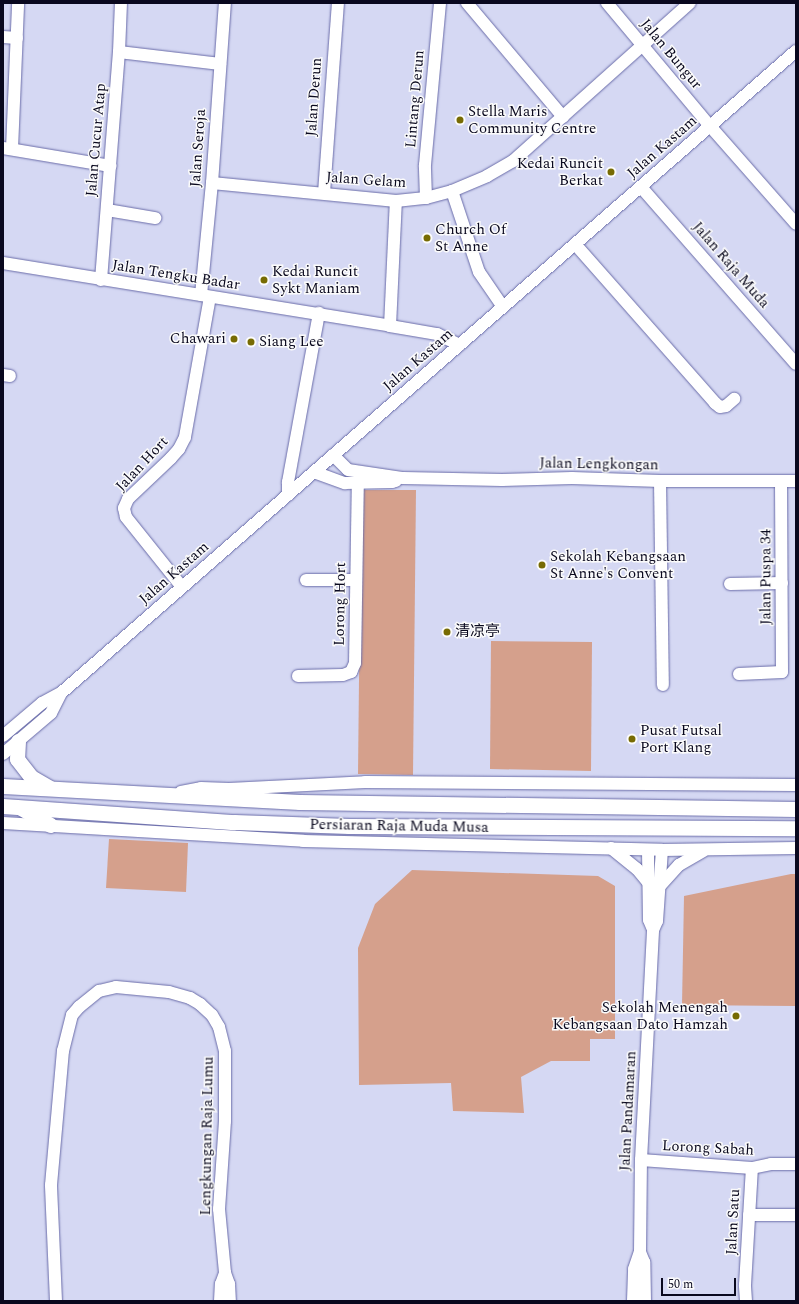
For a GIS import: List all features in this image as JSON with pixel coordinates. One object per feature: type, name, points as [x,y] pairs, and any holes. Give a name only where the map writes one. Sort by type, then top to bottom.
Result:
[{"type":"main road","points":[[18,741],[16,758],[32,777],[51,789]]},
{"type":"main road","name":"Persiaran Raja Muda Musa","points":[[3,786],[164,796],[308,802],[796,809]]},
{"type":"main road","name":"Persiaran Raja Muda Musa","points":[[3,806],[234,822],[349,826],[796,828]]},
{"type":"main road","points":[[19,807],[50,825]]},
{"type":"street","points":[[18,3],[17,38],[7,149],[111,166]]},
{"type":"street","name":"Jalan Cucur Atap","points":[[100,280],[111,166],[121,3]]},
{"type":"street","name":"Jalan Seroja","points":[[205,296],[225,3]]},
{"type":"street","name":"Jalan Derun","points":[[324,193],[338,3]]},
{"type":"street","name":"Lintang Derun","points":[[426,198],[425,165],[440,3]]},
{"type":"street","points":[[467,3],[563,117]]},
{"type":"street","name":"Jalan Bungur","points":[[607,3],[710,126],[796,224]]},
{"type":"street","name":"Jalan Gelam","points":[[212,183],[396,201],[426,198],[452,191],[487,176],[513,161],[690,3]]},
{"type":"street","points":[[3,36],[17,38]]},
{"type":"street","name":"Jalan Kastam","points":[[3,736],[42,703],[61,693],[796,51]]},
{"type":"street","points":[[119,52],[220,64]]},
{"type":"street","name":"Jalan Raja Muda","points":[[641,186],[796,364]]},
{"type":"street","points":[[452,191],[479,272],[503,307]]},
{"type":"street","points":[[390,326],[396,201]]},
{"type":"street","points":[[106,210],[155,218]]},
{"type":"street","points":[[575,244],[714,403],[720,407],[726,406],[734,399]]},
{"type":"street","name":"Jalan Tengku Badar","points":[[3,263],[100,280],[320,313],[437,334],[460,345]]},
{"type":"street","name":"Jalan Hort","points":[[182,587],[126,517],[124,508],[128,499],[179,449],[185,437],[205,296]]},
{"type":"street","points":[[288,495],[288,482],[320,313]]},
{"type":"street","name":"Jalan Lengkongan","points":[[333,455],[348,470],[402,478],[502,480],[572,478],[660,481],[796,481]]},
{"type":"street","name":"Jalan Lengkongan","points":[[314,472],[345,483],[392,482],[402,478]]},
{"type":"street","points":[[660,481],[662,685]]},
{"type":"street","name":"Jalan Puspa 34","points":[[739,674],[782,672],[781,481]]},
{"type":"street","name":"Lorong Hort","points":[[298,676],[343,675],[351,672],[355,663],[358,482]]},
{"type":"street","points":[[306,580],[356,580]]},
{"type":"street","points":[[730,584],[782,583]]},
{"type":"street","name":"Jalan Kastam","points":[[3,754],[51,713],[61,693]]},
{"type":"street","points":[[164,796],[201,788],[229,789],[365,782],[796,785]]},
{"type":"street","points":[[3,823],[303,841],[704,851],[796,848]]},
{"type":"street","points":[[610,848],[637,869],[654,885]]},
{"type":"street","points":[[648,850],[654,885]]},
{"type":"street","name":"Jalan Pandamaran","points":[[645,1301],[645,1267],[640,1252],[641,1160],[653,930],[656,921],[654,885],[662,850]]},
{"type":"street","points":[[654,885],[679,865],[704,851]]},
{"type":"street","name":"Lengkungan Raja Lumu","points":[[56,1301],[52,1185],[63,1051],[72,1015],[79,1007],[99,991],[116,988],[169,992],[190,998],[212,1015],[219,1027],[224,1051],[225,1121],[219,1209],[225,1273],[229,1284],[230,1301]]},
{"type":"street","name":"Lorong Sabah","points":[[641,1160],[752,1168],[771,1164],[796,1164]]},
{"type":"street","name":"Jalan Satu","points":[[746,1301],[745,1285],[752,1168]]},
{"type":"street","points":[[749,1215],[796,1215]]},
{"type":"street","points":[[632,1298],[634,1269],[640,1252]]},
{"type":"street","name":"Lengkungan Raja Lumu","points":[[220,1301],[221,1284],[225,1273]]},
{"type":"shaded area","points":[[361,490],[416,490],[413,775],[358,774]]},
{"type":"shaded area","points":[[491,641],[592,642],[591,771],[490,769]]},
{"type":"shaded area","points":[[109,839],[188,843],[186,892],[106,888]]},
{"type":"shaded area","points":[[412,870],[598,876],[615,886],[615,1039],[590,1039],[590,1061],[551,1061],[521,1077],[524,1113],[453,1111],[451,1083],[359,1085],[358,948],[375,904]]},
{"type":"shaded area","points":[[796,874],[796,1006],[682,1005],[684,896]]},
{"type":"place","name":"Stella Maris Community Centre","points":[[460,120]]},
{"type":"place","name":"Kedai Runcit Berkat","points":[[611,172]]},
{"type":"place","name":"Church Of St Anne","points":[[427,238]]},
{"type":"place","name":"Kedai Runcit Sykt Maniam","points":[[264,280]]},
{"type":"place","name":"Chawari","points":[[234,339]]},
{"type":"place","name":"Siang Lee","points":[[251,342]]},
{"type":"place","name":"Sekolah Kebangsaan St Anne's Convent","points":[[542,565]]},
{"type":"place","name":"清凉亭","points":[[447,632]]},
{"type":"place","name":"Pusat Futsal Port Klang","points":[[632,739]]},
{"type":"place","name":"Sekolah Menengah Kebangsaan Dato Hamzah","points":[[736,1016]]}]
